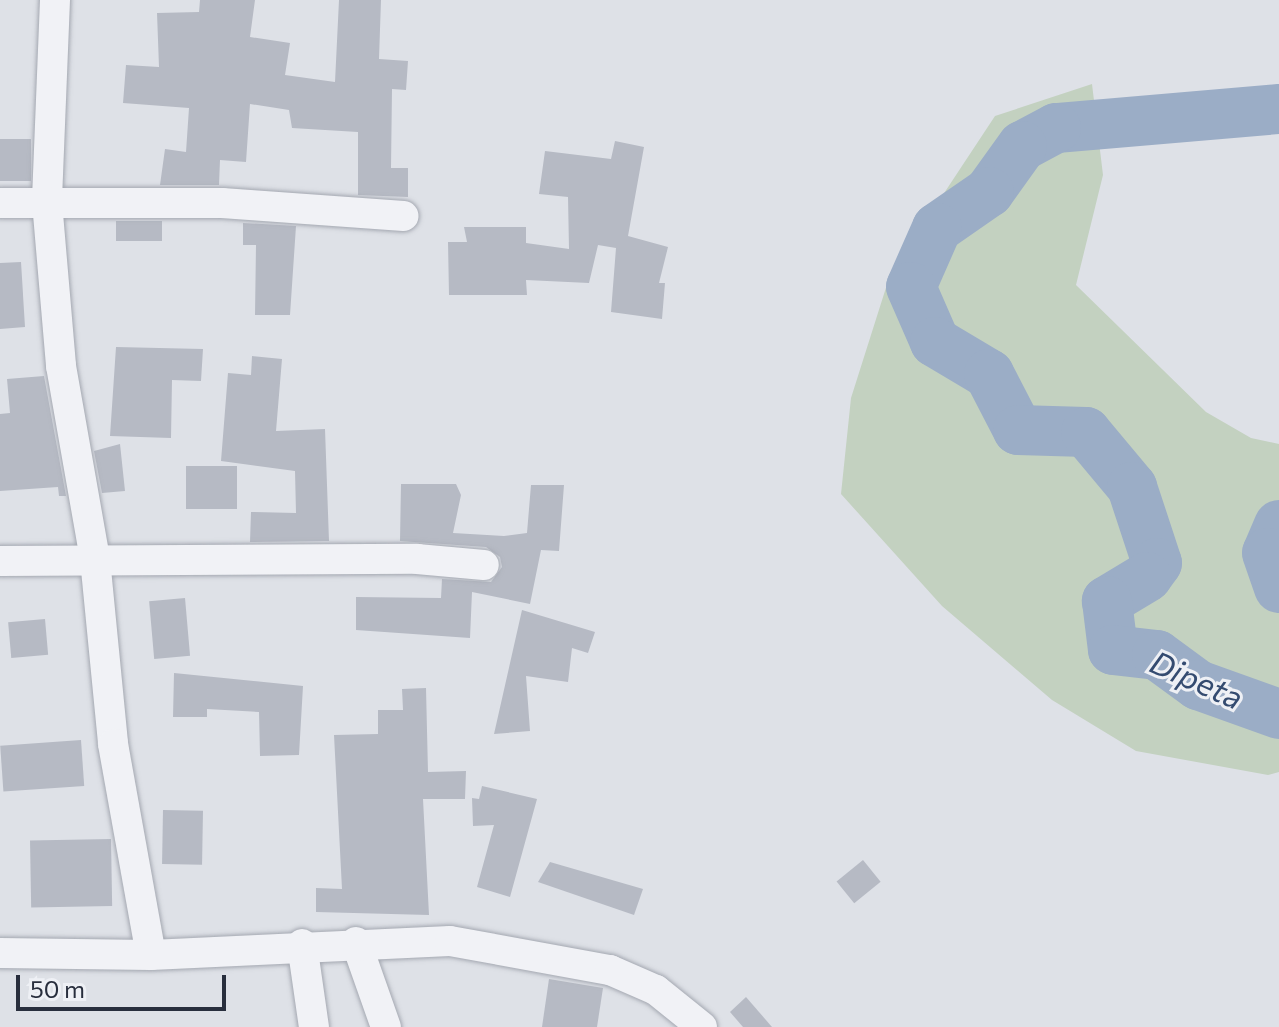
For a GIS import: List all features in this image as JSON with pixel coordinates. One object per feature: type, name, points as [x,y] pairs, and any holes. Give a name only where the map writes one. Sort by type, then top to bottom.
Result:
[{"type":"street","points":[[55,0],[47,202],[61,366],[95,559],[113,744],[151,955]]},
{"type":"street","points":[[0,203],[222,203],[404,216]]},
{"type":"street","points":[[0,561],[95,559],[484,565]]},
{"type":"street","points":[[0,953],[151,955],[356,942],[498,946],[610,970],[656,990],[702,1027]]},
{"type":"street","points":[[356,942],[386,1027]]},
{"type":"street","points":[[302,944],[314,1027]]},
{"type":"green space","points":[[1092,84],[1103,175],[1076,285],[1206,412],[1251,438],[1279,444],[1279,772],[1268,775],[1136,751],[1052,700],[942,606],[841,494],[851,398],[890,275],[995,116]]},
{"type":"building","points":[[200,0],[255,0],[250,37],[290,43],[285,75],[335,82],[339,0],[381,0],[379,59],[408,61],[406,90],[392,89],[391,168],[408,168],[408,197],[358,195],[358,132],[292,128],[289,110],[250,104],[246,162],[220,160],[219,185],[160,185],[165,149],[186,152],[189,108],[123,103],[126,65],[159,67],[157,13],[199,12]]},
{"type":"building","points":[[0,139],[31,139],[31,181],[0,181]]},
{"type":"building","points":[[615,141],[644,147],[628,236],[668,247],[659,283],[665,283],[662,319],[611,312],[616,248],[598,245],[589,283],[526,280],[527,295],[449,295],[448,242],[467,242],[464,227],[526,227],[526,243],[569,249],[568,197],[539,194],[545,151],[611,159]]},
{"type":"building","points":[[116,221],[162,221],[162,241],[116,241]]},
{"type":"building","points":[[243,223],[296,226],[290,315],[255,315],[256,245],[243,245]]},
{"type":"building","points":[[21,262],[25,327],[0,329],[0,263]]},
{"type":"building","points":[[116,347],[203,349],[201,381],[172,380],[171,438],[110,436]]},
{"type":"building","points":[[252,356],[282,359],[276,431],[325,429],[329,541],[250,542],[251,512],[296,513],[295,471],[221,461],[228,373],[251,375]]},
{"type":"building","points":[[44,376],[66,496],[59,496],[58,487],[0,491],[0,414],[10,413],[7,379]]},
{"type":"building","points":[[120,444],[125,491],[102,493],[94,451]]},
{"type":"building","points":[[186,466],[237,466],[237,509],[186,509]]},
{"type":"building","points":[[401,484],[456,484],[461,495],[453,533],[504,536],[527,533],[531,485],[564,485],[559,551],[541,550],[530,604],[472,592],[470,638],[356,630],[356,597],[441,598],[442,579],[491,582],[502,567],[500,557],[486,547],[400,541]]},
{"type":"building","points":[[185,598],[190,656],[154,659],[149,601]]},
{"type":"building","points":[[522,610],[595,632],[588,653],[572,648],[568,682],[526,676],[530,731],[494,734]]},
{"type":"building","points":[[45,619],[48,655],[11,658],[8,622]]},
{"type":"building","points":[[174,673],[303,686],[299,755],[260,756],[259,712],[207,709],[207,717],[173,717]]},
{"type":"building","points":[[426,688],[428,772],[466,771],[465,799],[423,799],[429,915],[316,912],[316,888],[342,889],[334,735],[378,734],[378,710],[403,710],[402,689]]},
{"type":"building","points":[[81,740],[84,786],[3,792],[0,746]]},
{"type":"building","points":[[482,786],[537,799],[510,897],[477,887],[494,825],[473,826],[472,798],[479,799]]},
{"type":"building","points":[[163,810],[203,811],[202,865],[162,864]]},
{"type":"building","points":[[111,839],[112,906],[31,907],[30,840]]},
{"type":"building","points":[[863,860],[881,882],[854,903],[837,881]]},
{"type":"building","points":[[550,862],[643,889],[634,915],[538,882]]},
{"type":"building","points":[[549,979],[603,988],[597,1027],[542,1027]]},
{"type":"building","points":[[746,997],[772,1027],[743,1027],[730,1012]]},
{"type":"waterway","points":[[1279,109],[1056,128],[1022,146],[989,192],[937,228],[911,287],[935,342],[989,374],[1018,430],[1086,432],[1132,487],[1157,563],[1147,577],[1107,601],[1113,650],[1157,655],[1198,685],[1279,714]]},
{"type":"waterway","name":"Dipeta","points":[[1279,525],[1267,553],[1279,588]]}]
